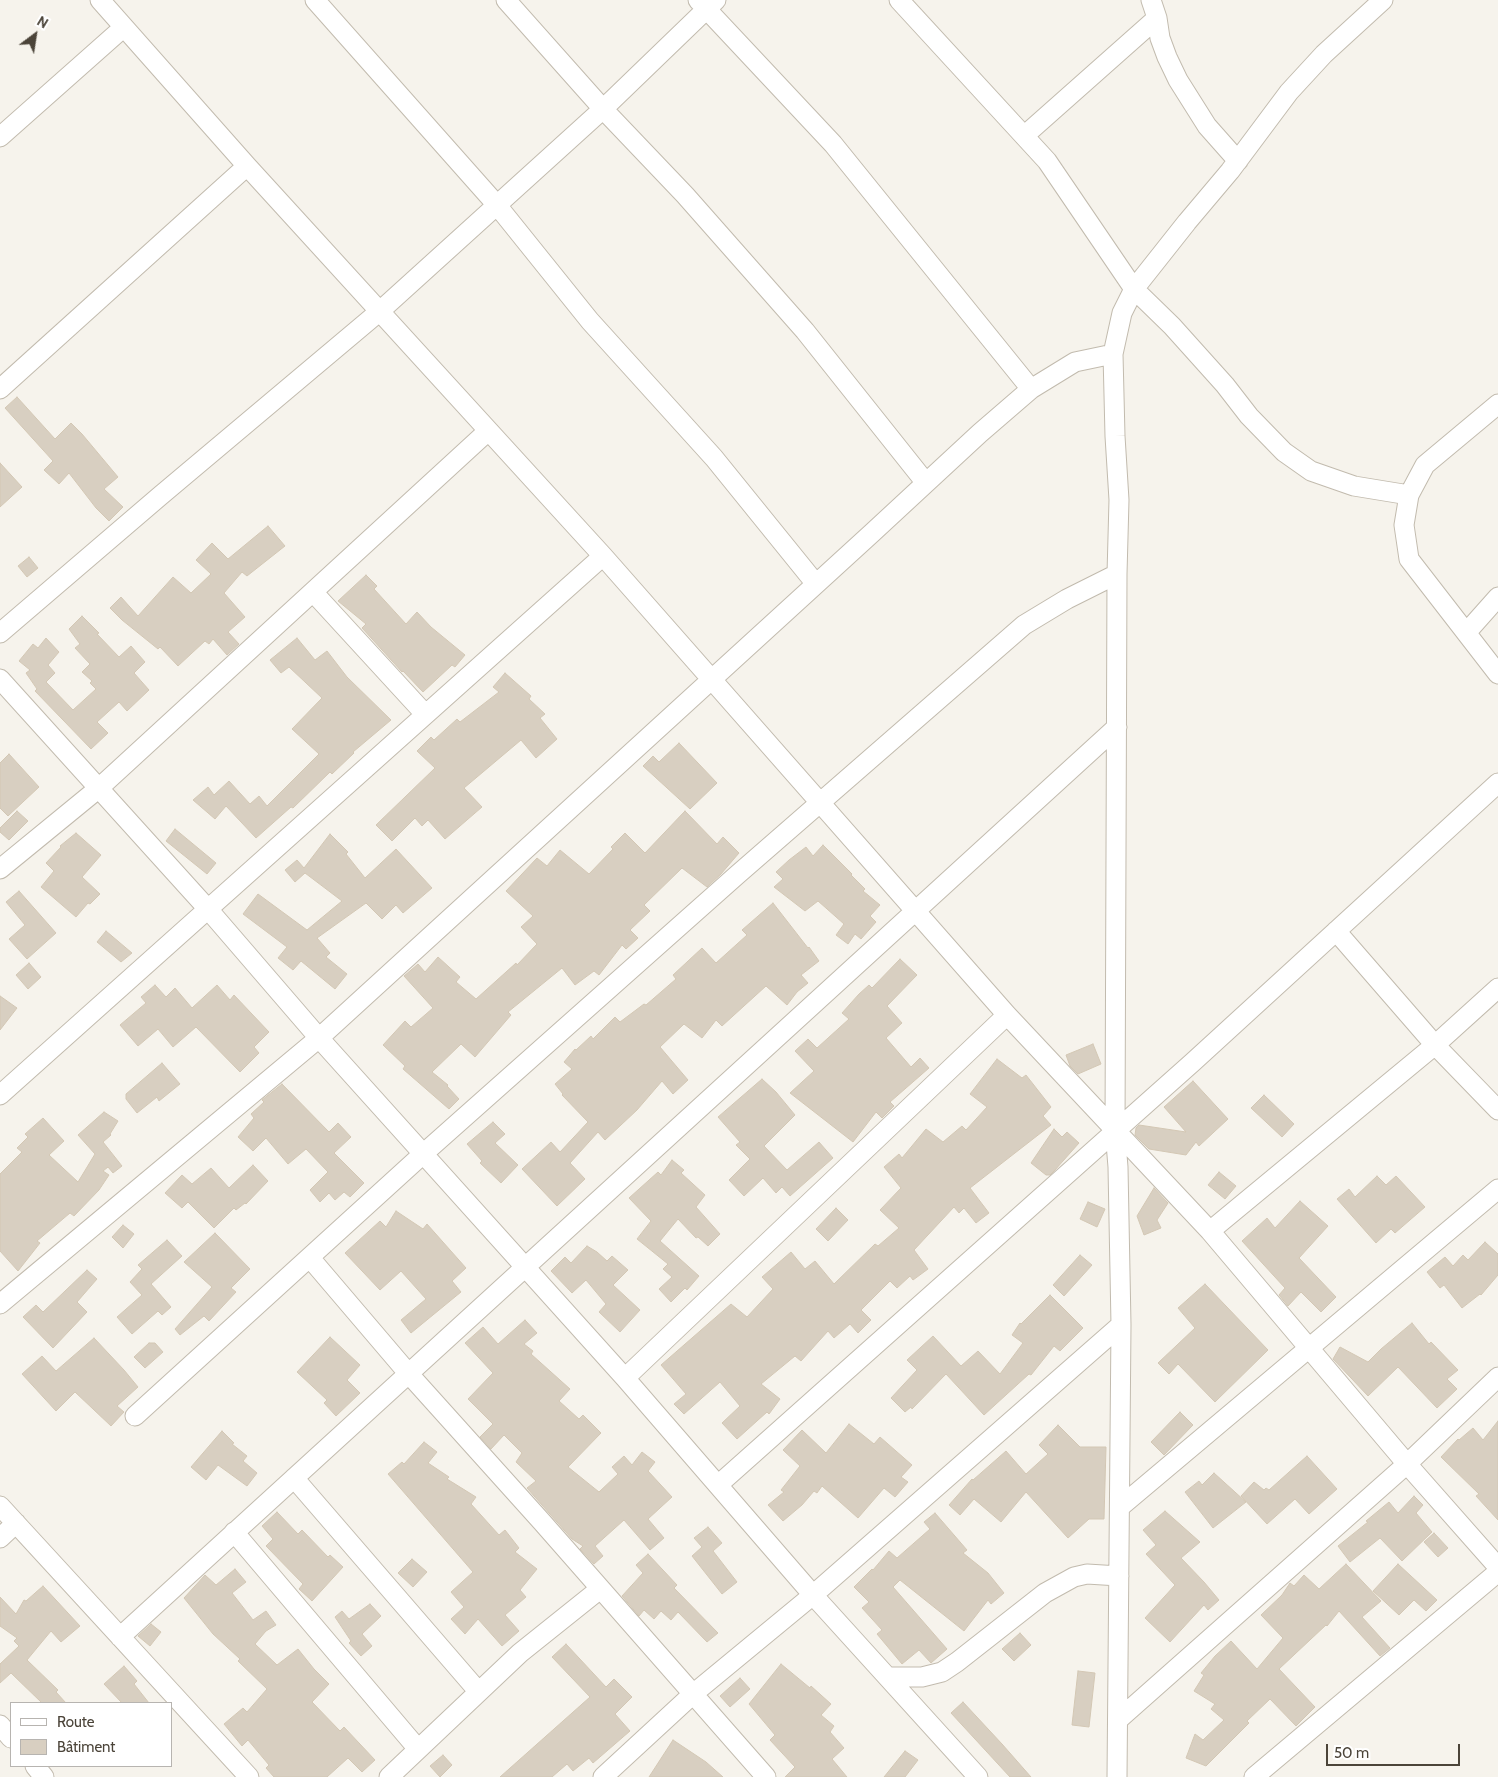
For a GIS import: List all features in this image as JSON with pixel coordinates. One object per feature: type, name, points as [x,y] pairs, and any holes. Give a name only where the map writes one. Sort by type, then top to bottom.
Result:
[{"type":"street","points":[[100,0],[247,166],[603,556],[1007,1015],[1210,1231],[1407,1464],[1498,1567]]},
{"type":"street","points":[[315,0],[496,204],[590,321],[714,458],[816,584]]},
{"type":"street","points":[[506,0],[603,110],[685,195],[804,331],[926,483]]},
{"type":"street","points":[[899,0],[1047,161],[1134,289],[1172,326],[1225,385],[1249,416],[1291,457],[1310,471],[1354,486],[1409,495]]},
{"type":"street","points":[[1151,0],[1157,18],[1160,38],[1178,80],[1207,126],[1238,161]]},
{"type":"street","points":[[1117,1777],[1121,1325],[1118,1167],[1115,1131],[1117,574],[1119,500],[1113,354],[1122,313],[1134,289],[1238,161],[1289,92],[1324,54],[1383,0]]},
{"type":"street","points":[[0,633],[380,311],[496,204],[603,110],[707,4],[833,144],[1031,389]]},
{"type":"street","points":[[1024,136],[1157,18]]},
{"type":"street","points":[[0,137],[124,27]]},
{"type":"street","points":[[0,389],[247,166]]},
{"type":"street","points":[[0,1304],[319,1038],[980,433],[1031,389],[1075,362],[1113,354]]},
{"type":"street","points":[[1498,404],[1425,465],[1409,495],[1404,525],[1409,559],[1498,674]]},
{"type":"street","points":[[0,869],[99,788],[488,431]]},
{"type":"street","points":[[0,1095],[603,556]]},
{"type":"street","points":[[135,1416],[423,1154],[1024,624],[1067,599],[1117,574]]},
{"type":"street","points":[[313,592],[425,714]]},
{"type":"street","points":[[1466,633],[1498,597]]},
{"type":"street","points":[[0,679],[207,908],[319,1038],[626,1378],[814,1595],[978,1777]]},
{"type":"street","points":[[120,1637],[524,1266],[1117,727]]},
{"type":"street","points":[[718,1485],[1115,1131],[1498,783]]},
{"type":"street","points":[[1336,931],[1435,1045],[1498,1110]]},
{"type":"street","points":[[1210,1231],[1435,1045],[1498,988]]},
{"type":"street","points":[[626,1378],[1007,1015]]},
{"type":"street","points":[[1120,1507],[1498,1189]]},
{"type":"street","points":[[310,1258],[408,1373],[766,1777]]},
{"type":"street","points":[[603,1777],[693,1694],[814,1595],[1121,1325]]},
{"type":"street","points":[[1118,1720],[1407,1464],[1498,1377]]},
{"type":"street","points":[[294,1478],[478,1691]]},
{"type":"street","points":[[0,1506],[249,1777]]},
{"type":"street","points":[[0,1538],[16,1523]]},
{"type":"street","points":[[234,1532],[418,1749]]},
{"type":"street","points":[[1254,1777],[1498,1572]]},
{"type":"street","points":[[888,1677],[922,1677],[942,1672],[1045,1593],[1074,1577],[1087,1574],[1119,1576]]},
{"type":"street","points":[[389,1777],[478,1691],[600,1589]]},
{"type":"street","points":[[0,1725],[10,1737]]},
{"type":"street","points":[[36,1767],[44,1777]]},
{"type":"building","points":[[17,397],[55,439],[71,423],[118,477],[104,489],[123,507],[109,521],[96,508],[69,473],[59,484],[44,470],[53,461],[5,408]]},
{"type":"building","points":[[0,463],[22,487],[0,507]]},
{"type":"building","points":[[268,526],[285,546],[247,576],[242,572],[224,593],[245,617],[228,632],[239,644],[227,655],[213,639],[209,644],[205,641],[178,666],[160,647],[158,649],[110,608],[121,597],[138,616],[173,577],[191,593],[211,574],[196,560],[212,543],[228,559]]},
{"type":"building","points":[[29,557],[38,568],[27,577],[18,566]]},
{"type":"building","points":[[366,575],[377,586],[374,589],[406,624],[417,612],[431,627],[465,655],[455,667],[452,665],[423,692],[362,628],[366,624],[338,601]]},
{"type":"building","points":[[82,616],[119,657],[131,646],[145,662],[134,673],[149,690],[127,711],[119,702],[97,722],[108,733],[91,749],[35,691],[37,689],[26,673],[30,670],[19,661],[33,644],[38,648],[46,638],[59,652],[48,665],[55,673],[46,682],[73,710],[96,689],[90,683],[92,681],[82,672],[90,664],[75,648],[80,644],[69,629]]},
{"type":"building","points":[[297,638],[315,660],[327,651],[347,677],[391,720],[353,752],[332,774],[330,772],[293,808],[291,807],[256,838],[226,806],[215,819],[193,800],[208,787],[214,795],[229,781],[250,804],[259,796],[267,806],[319,754],[292,729],[322,698],[289,667],[281,673],[270,660]]},
{"type":"building","points":[[505,673],[531,696],[529,699],[545,714],[540,718],[557,739],[536,758],[521,740],[464,788],[482,807],[445,839],[428,820],[422,826],[415,818],[392,841],[376,825],[435,768],[417,751],[431,737],[434,740],[457,719],[460,722],[499,692],[493,687]]},
{"type":"building","points":[[679,743],[717,783],[690,809],[643,766],[653,756],[659,762]]},
{"type":"building","points":[[9,754],[39,787],[8,816],[0,808],[0,763]]},
{"type":"building","points":[[17,811],[28,821],[9,840],[0,832],[0,828]]},
{"type":"building","points":[[685,811],[717,844],[723,837],[739,853],[707,887],[682,868],[644,905],[650,911],[630,930],[638,938],[626,949],[622,945],[599,975],[594,971],[575,985],[562,968],[508,1012],[511,1015],[475,1057],[461,1044],[432,1072],[448,1085],[459,1099],[449,1109],[403,1069],[405,1066],[383,1045],[405,1021],[411,1027],[433,1008],[404,976],[418,964],[425,972],[438,957],[460,977],[456,982],[476,999],[516,963],[517,965],[537,944],[521,927],[533,916],[506,891],[537,858],[547,866],[560,850],[589,874],[613,849],[611,847],[625,833],[645,853]]},
{"type":"building","points":[[175,829],[216,863],[207,874],[166,841]]},
{"type":"building","points":[[76,833],[101,855],[82,877],[100,894],[90,904],[88,903],[76,917],[41,887],[54,871],[46,863],[60,846]]},
{"type":"building","points":[[330,834],[348,852],[346,854],[365,878],[396,849],[432,888],[403,913],[396,905],[382,919],[366,903],[317,938],[330,953],[326,957],[347,974],[335,989],[301,961],[293,970],[278,958],[287,947],[243,914],[258,894],[307,930],[342,901],[305,873],[295,882],[285,870],[297,860],[304,868]]},
{"type":"building","points":[[823,845],[852,874],[865,889],[863,891],[880,905],[870,916],[876,922],[861,939],[855,934],[848,944],[836,935],[844,924],[818,901],[805,911],[774,887],[783,879],[776,872],[789,860],[806,847],[813,856]]},
{"type":"building","points":[[19,891],[56,933],[27,959],[9,939],[25,925],[6,902]]},
{"type":"building","points":[[773,903],[819,961],[801,975],[808,983],[797,992],[787,1005],[766,986],[722,1026],[716,1020],[702,1038],[684,1024],[660,1047],[688,1080],[673,1094],[662,1081],[637,1110],[605,1140],[598,1132],[570,1163],[585,1179],[557,1206],[522,1169],[551,1142],[560,1152],[588,1122],[562,1095],[555,1084],[572,1069],[564,1062],[575,1049],[591,1036],[593,1039],[615,1017],[620,1022],[644,1004],[646,1005],[676,979],[673,975],[702,948],[716,963],[747,935],[742,930]]},
{"type":"building","points":[[106,931],[132,953],[121,962],[97,942]]},
{"type":"building","points":[[900,959],[917,975],[887,1006],[902,1023],[886,1038],[911,1067],[920,1058],[929,1068],[890,1102],[894,1106],[882,1118],[876,1112],[853,1142],[790,1093],[814,1071],[795,1051],[808,1039],[817,1048],[849,1019],[842,1013],[859,994],[869,985],[872,988]]},
{"type":"building","points":[[29,963],[41,977],[28,989],[16,975]]},
{"type":"building","points":[[155,985],[166,997],[175,988],[192,1008],[217,985],[230,1000],[234,995],[269,1032],[254,1047],[259,1053],[240,1072],[196,1027],[173,1047],[158,1029],[138,1046],[120,1025],[146,1003],[141,997]]},
{"type":"building","points":[[0,996],[17,1008],[0,1030]]},
{"type":"building","points":[[1093,1044],[1101,1064],[1078,1074],[1070,1066],[1066,1055]]},
{"type":"building","points":[[997,1059],[1022,1078],[1026,1075],[1051,1107],[1043,1116],[1051,1125],[970,1188],[989,1213],[976,1223],[964,1208],[959,1213],[954,1207],[914,1250],[928,1269],[913,1280],[910,1276],[897,1288],[890,1281],[861,1310],[871,1320],[858,1333],[850,1324],[834,1338],[828,1331],[801,1361],[795,1356],[761,1384],[780,1399],[769,1414],[767,1412],[737,1439],[722,1423],[740,1406],[720,1382],[684,1414],[674,1404],[686,1394],[661,1365],[731,1304],[747,1317],[773,1289],[762,1277],[791,1252],[805,1269],[815,1261],[834,1284],[875,1244],[878,1246],[899,1228],[880,1210],[901,1188],[884,1167],[899,1154],[902,1158],[926,1129],[943,1142],[962,1126],[966,1130],[987,1107],[970,1094]]},
{"type":"building","points":[[162,1063],[180,1084],[159,1101],[157,1097],[137,1113],[126,1099],[126,1094]]},
{"type":"building","points":[[762,1079],[776,1092],[795,1115],[764,1146],[787,1170],[819,1142],[833,1158],[790,1196],[782,1187],[776,1193],[763,1178],[744,1196],[729,1180],[750,1159],[736,1145],[740,1142],[718,1117]]},
{"type":"building","points":[[1193,1081],[1228,1119],[1199,1146],[1196,1142],[1186,1155],[1149,1149],[1135,1135],[1136,1128],[1139,1125],[1186,1132],[1164,1107]]},
{"type":"building","points":[[282,1084],[329,1132],[338,1123],[351,1137],[334,1153],[364,1183],[350,1197],[344,1192],[335,1200],[329,1193],[320,1202],[310,1190],[328,1172],[306,1149],[288,1164],[266,1138],[253,1151],[238,1137],[254,1118],[251,1114],[264,1102],[262,1100]]},
{"type":"building","points":[[1264,1095],[1294,1124],[1282,1137],[1251,1108]]},
{"type":"building","points":[[104,1112],[118,1121],[111,1135],[103,1142],[122,1166],[113,1173],[108,1167],[103,1171],[109,1175],[99,1190],[74,1216],[70,1213],[37,1241],[40,1243],[18,1271],[0,1251],[0,1174],[22,1152],[17,1148],[28,1137],[25,1134],[43,1118],[64,1141],[49,1155],[78,1182],[95,1154],[78,1135]]},
{"type":"building","points":[[493,1122],[505,1134],[495,1143],[518,1165],[501,1183],[480,1163],[482,1161],[467,1144]]},
{"type":"building","points":[[1054,1129],[1062,1137],[1067,1132],[1079,1143],[1050,1175],[1046,1175],[1031,1163]]},
{"type":"building","points":[[672,1160],[684,1170],[681,1173],[705,1195],[696,1207],[720,1234],[708,1246],[698,1237],[696,1238],[678,1219],[660,1241],[699,1276],[687,1290],[685,1288],[671,1302],[659,1289],[672,1277],[663,1269],[668,1264],[637,1239],[651,1221],[629,1198],[658,1172],[661,1175]]},
{"type":"building","points":[[253,1165],[268,1181],[246,1204],[236,1210],[234,1208],[214,1228],[188,1202],[182,1208],[165,1193],[182,1175],[192,1184],[211,1168],[229,1188]]},
{"type":"building","points":[[1219,1172],[1236,1186],[1225,1199],[1208,1185]]},
{"type":"building","points":[[1377,1176],[1386,1185],[1396,1176],[1425,1207],[1395,1233],[1391,1229],[1376,1243],[1337,1199],[1349,1189],[1355,1197]]},
{"type":"building","points":[[1154,1188],[1168,1203],[1157,1220],[1161,1228],[1144,1235],[1137,1216]]},
{"type":"building","points":[[1300,1201],[1328,1226],[1299,1258],[1336,1297],[1321,1312],[1301,1292],[1288,1306],[1279,1295],[1285,1288],[1242,1241],[1267,1218],[1275,1228]]},
{"type":"building","points":[[1088,1202],[1105,1209],[1097,1227],[1080,1219]]},
{"type":"building","points":[[836,1208],[848,1220],[828,1241],[816,1229]]},
{"type":"building","points":[[396,1211],[423,1229],[427,1224],[466,1268],[452,1281],[461,1292],[411,1333],[401,1320],[426,1299],[401,1271],[380,1290],[345,1253],[380,1221],[386,1227]]},
{"type":"building","points":[[123,1225],[134,1234],[123,1248],[112,1237]]},
{"type":"building","points":[[215,1233],[250,1269],[231,1288],[236,1292],[209,1321],[204,1316],[180,1335],[175,1329],[212,1287],[184,1262]]},
{"type":"building","points":[[167,1240],[182,1256],[151,1284],[171,1307],[162,1315],[158,1311],[132,1334],[117,1317],[142,1295],[130,1282],[142,1269],[138,1265]]},
{"type":"building","points":[[1485,1242],[1498,1254],[1498,1275],[1481,1295],[1462,1308],[1444,1285],[1440,1288],[1427,1272],[1445,1257],[1453,1266],[1463,1255],[1468,1260]]},
{"type":"building","points":[[587,1246],[607,1261],[612,1256],[628,1270],[613,1285],[640,1310],[620,1332],[599,1312],[606,1304],[586,1280],[572,1293],[551,1271],[565,1257],[571,1263]]},
{"type":"building","points":[[1080,1255],[1092,1265],[1064,1296],[1053,1285]]},
{"type":"building","points":[[87,1270],[97,1279],[77,1302],[87,1312],[53,1348],[23,1317],[36,1305],[43,1312]]},
{"type":"building","points":[[1205,1284],[1268,1350],[1215,1402],[1178,1364],[1169,1374],[1158,1363],[1195,1328],[1178,1308]]},
{"type":"building","points":[[1050,1295],[1083,1328],[1060,1351],[1054,1346],[1031,1375],[1029,1374],[984,1415],[946,1374],[912,1409],[911,1407],[905,1412],[891,1398],[917,1370],[907,1360],[933,1336],[961,1366],[978,1351],[1000,1374],[1023,1343],[1012,1335],[1020,1323]]},
{"type":"building","points":[[525,1320],[537,1333],[524,1344],[533,1351],[531,1354],[570,1389],[559,1401],[579,1419],[583,1415],[601,1433],[568,1467],[599,1492],[618,1474],[612,1467],[624,1456],[632,1465],[642,1452],[655,1462],[648,1471],[672,1497],[648,1519],[664,1538],[650,1550],[624,1520],[595,1546],[603,1556],[594,1564],[580,1549],[583,1546],[572,1539],[527,1488],[536,1481],[516,1462],[522,1453],[504,1435],[491,1449],[480,1437],[493,1424],[468,1399],[493,1373],[465,1343],[483,1327],[498,1344]]},
{"type":"building","points":[[1412,1323],[1429,1344],[1431,1342],[1458,1370],[1447,1379],[1457,1389],[1437,1408],[1398,1367],[1368,1396],[1333,1359],[1340,1347],[1368,1362]]},
{"type":"building","points":[[330,1337],[360,1365],[347,1380],[360,1393],[336,1416],[324,1403],[327,1400],[297,1372]]},
{"type":"building","points":[[94,1338],[138,1387],[117,1406],[124,1412],[111,1426],[75,1392],[56,1411],[22,1374],[42,1356],[56,1371]]},
{"type":"building","points":[[149,1343],[155,1343],[163,1352],[145,1368],[134,1357]]},
{"type":"building","points":[[1180,1412],[1193,1425],[1164,1455],[1151,1442]]},
{"type":"building","points":[[1498,1421],[1498,1520],[1476,1496],[1479,1494],[1441,1457],[1458,1439],[1473,1428],[1483,1440]]},
{"type":"building","points":[[849,1424],[874,1444],[880,1437],[912,1465],[901,1477],[908,1482],[895,1497],[884,1488],[858,1518],[822,1486],[817,1493],[814,1491],[802,1505],[783,1521],[768,1505],[784,1492],[781,1490],[800,1466],[783,1450],[802,1430],[826,1453]]},
{"type":"building","points":[[1058,1425],[1080,1447],[1106,1447],[1104,1519],[1089,1519],[1068,1538],[1026,1492],[1001,1522],[974,1499],[960,1515],[949,1505],[972,1479],[1006,1451],[1026,1474],[1048,1454],[1039,1445]]},
{"type":"building","points":[[222,1431],[234,1443],[232,1444],[247,1456],[243,1461],[257,1473],[247,1486],[218,1465],[206,1480],[191,1467]]},
{"type":"building","points":[[424,1442],[437,1452],[428,1463],[449,1477],[447,1479],[476,1497],[471,1504],[499,1535],[505,1530],[519,1548],[515,1552],[537,1569],[520,1590],[526,1597],[505,1615],[519,1631],[502,1646],[478,1619],[465,1634],[451,1619],[464,1607],[451,1592],[473,1572],[388,1474],[402,1462],[404,1464]]},
{"type":"building","points":[[1307,1456],[1337,1489],[1309,1514],[1295,1499],[1267,1524],[1241,1496],[1254,1482],[1264,1490],[1266,1488],[1269,1490]]},
{"type":"building","points":[[1214,1473],[1246,1502],[1213,1528],[1185,1492],[1199,1481],[1202,1485]]},
{"type":"building","points":[[1414,1496],[1423,1505],[1416,1513],[1432,1532],[1402,1561],[1380,1538],[1350,1562],[1338,1546],[1389,1502],[1398,1513]]},
{"type":"building","points":[[1165,1511],[1200,1542],[1181,1558],[1219,1600],[1208,1610],[1204,1605],[1170,1642],[1145,1618],[1175,1585],[1146,1554],[1156,1545],[1143,1530]]},
{"type":"building","points":[[277,1512],[298,1534],[302,1530],[328,1557],[330,1555],[343,1567],[312,1601],[299,1589],[303,1584],[266,1546],[273,1539],[262,1526]]},
{"type":"building","points":[[935,1513],[967,1550],[963,1553],[988,1573],[1004,1593],[991,1604],[988,1600],[964,1631],[900,1580],[893,1587],[947,1649],[931,1663],[919,1650],[902,1664],[877,1634],[882,1630],[862,1608],[869,1602],[854,1587],[873,1570],[889,1551],[897,1558],[930,1529],[924,1522]]},
{"type":"building","points":[[708,1527],[722,1543],[713,1551],[737,1582],[722,1594],[692,1556],[702,1547],[694,1538]]},
{"type":"building","points":[[1434,1533],[1448,1548],[1438,1557],[1424,1542]]},
{"type":"building","points":[[648,1554],[677,1585],[674,1588],[718,1633],[707,1642],[678,1612],[671,1620],[661,1611],[654,1619],[644,1610],[639,1616],[622,1596],[643,1573],[636,1565]]},
{"type":"building","points":[[412,1559],[427,1572],[413,1587],[398,1573]]},
{"type":"building","points":[[1346,1564],[1381,1601],[1362,1617],[1390,1648],[1380,1656],[1339,1611],[1327,1626],[1279,1669],[1315,1707],[1296,1726],[1270,1699],[1206,1766],[1186,1758],[1195,1734],[1203,1740],[1224,1720],[1211,1709],[1215,1704],[1194,1691],[1204,1675],[1201,1673],[1215,1656],[1231,1641],[1257,1669],[1283,1638],[1261,1615],[1282,1595],[1290,1583],[1294,1586],[1304,1575],[1319,1589]]},
{"type":"building","points":[[1398,1564],[1437,1600],[1426,1611],[1414,1600],[1399,1615],[1373,1591]]},
{"type":"building","points":[[235,1569],[246,1582],[232,1593],[253,1620],[266,1611],[276,1625],[266,1631],[255,1644],[277,1665],[298,1649],[329,1684],[312,1702],[340,1731],[344,1727],[375,1760],[362,1772],[348,1758],[327,1777],[274,1777],[266,1768],[269,1765],[248,1740],[242,1746],[224,1724],[243,1708],[247,1712],[267,1689],[238,1661],[240,1659],[213,1634],[184,1598],[205,1575],[216,1585]]},
{"type":"building","points":[[43,1586],[80,1626],[61,1642],[51,1631],[27,1660],[58,1690],[56,1692],[65,1702],[41,1702],[11,1673],[0,1683],[0,1664],[19,1646],[14,1641],[17,1638],[0,1626],[0,1597],[16,1614],[24,1600],[26,1601]]},
{"type":"building","points":[[370,1604],[381,1616],[362,1634],[372,1646],[361,1656],[349,1643],[351,1641],[335,1617],[342,1611],[349,1619]]},
{"type":"building","points":[[151,1624],[161,1632],[150,1646],[138,1636]]},
{"type":"building","points":[[1020,1633],[1031,1645],[1014,1661],[1002,1649]]},
{"type":"building","points":[[566,1644],[606,1687],[614,1679],[632,1697],[615,1714],[630,1731],[593,1763],[589,1758],[573,1771],[567,1764],[552,1777],[500,1777],[590,1697],[552,1657]]},
{"type":"building","points":[[781,1664],[810,1688],[811,1686],[831,1704],[821,1715],[834,1726],[830,1732],[844,1748],[832,1759],[847,1777],[785,1777],[795,1767],[770,1740],[775,1735],[749,1704]]},
{"type":"building","points":[[124,1666],[137,1681],[134,1684],[148,1702],[121,1702],[104,1684]]},
{"type":"building","points":[[1078,1671],[1095,1673],[1089,1727],[1072,1725]]},
{"type":"building","points":[[740,1678],[750,1689],[730,1707],[720,1696]]},
{"type":"building","points":[[963,1702],[1031,1777],[1010,1777],[951,1713]]},
{"type":"building","points":[[673,1740],[706,1762],[723,1777],[649,1777]]},
{"type":"building","points":[[905,1751],[918,1760],[905,1777],[884,1777]]},
{"type":"building","points":[[443,1755],[452,1765],[440,1777],[430,1766]]}]
